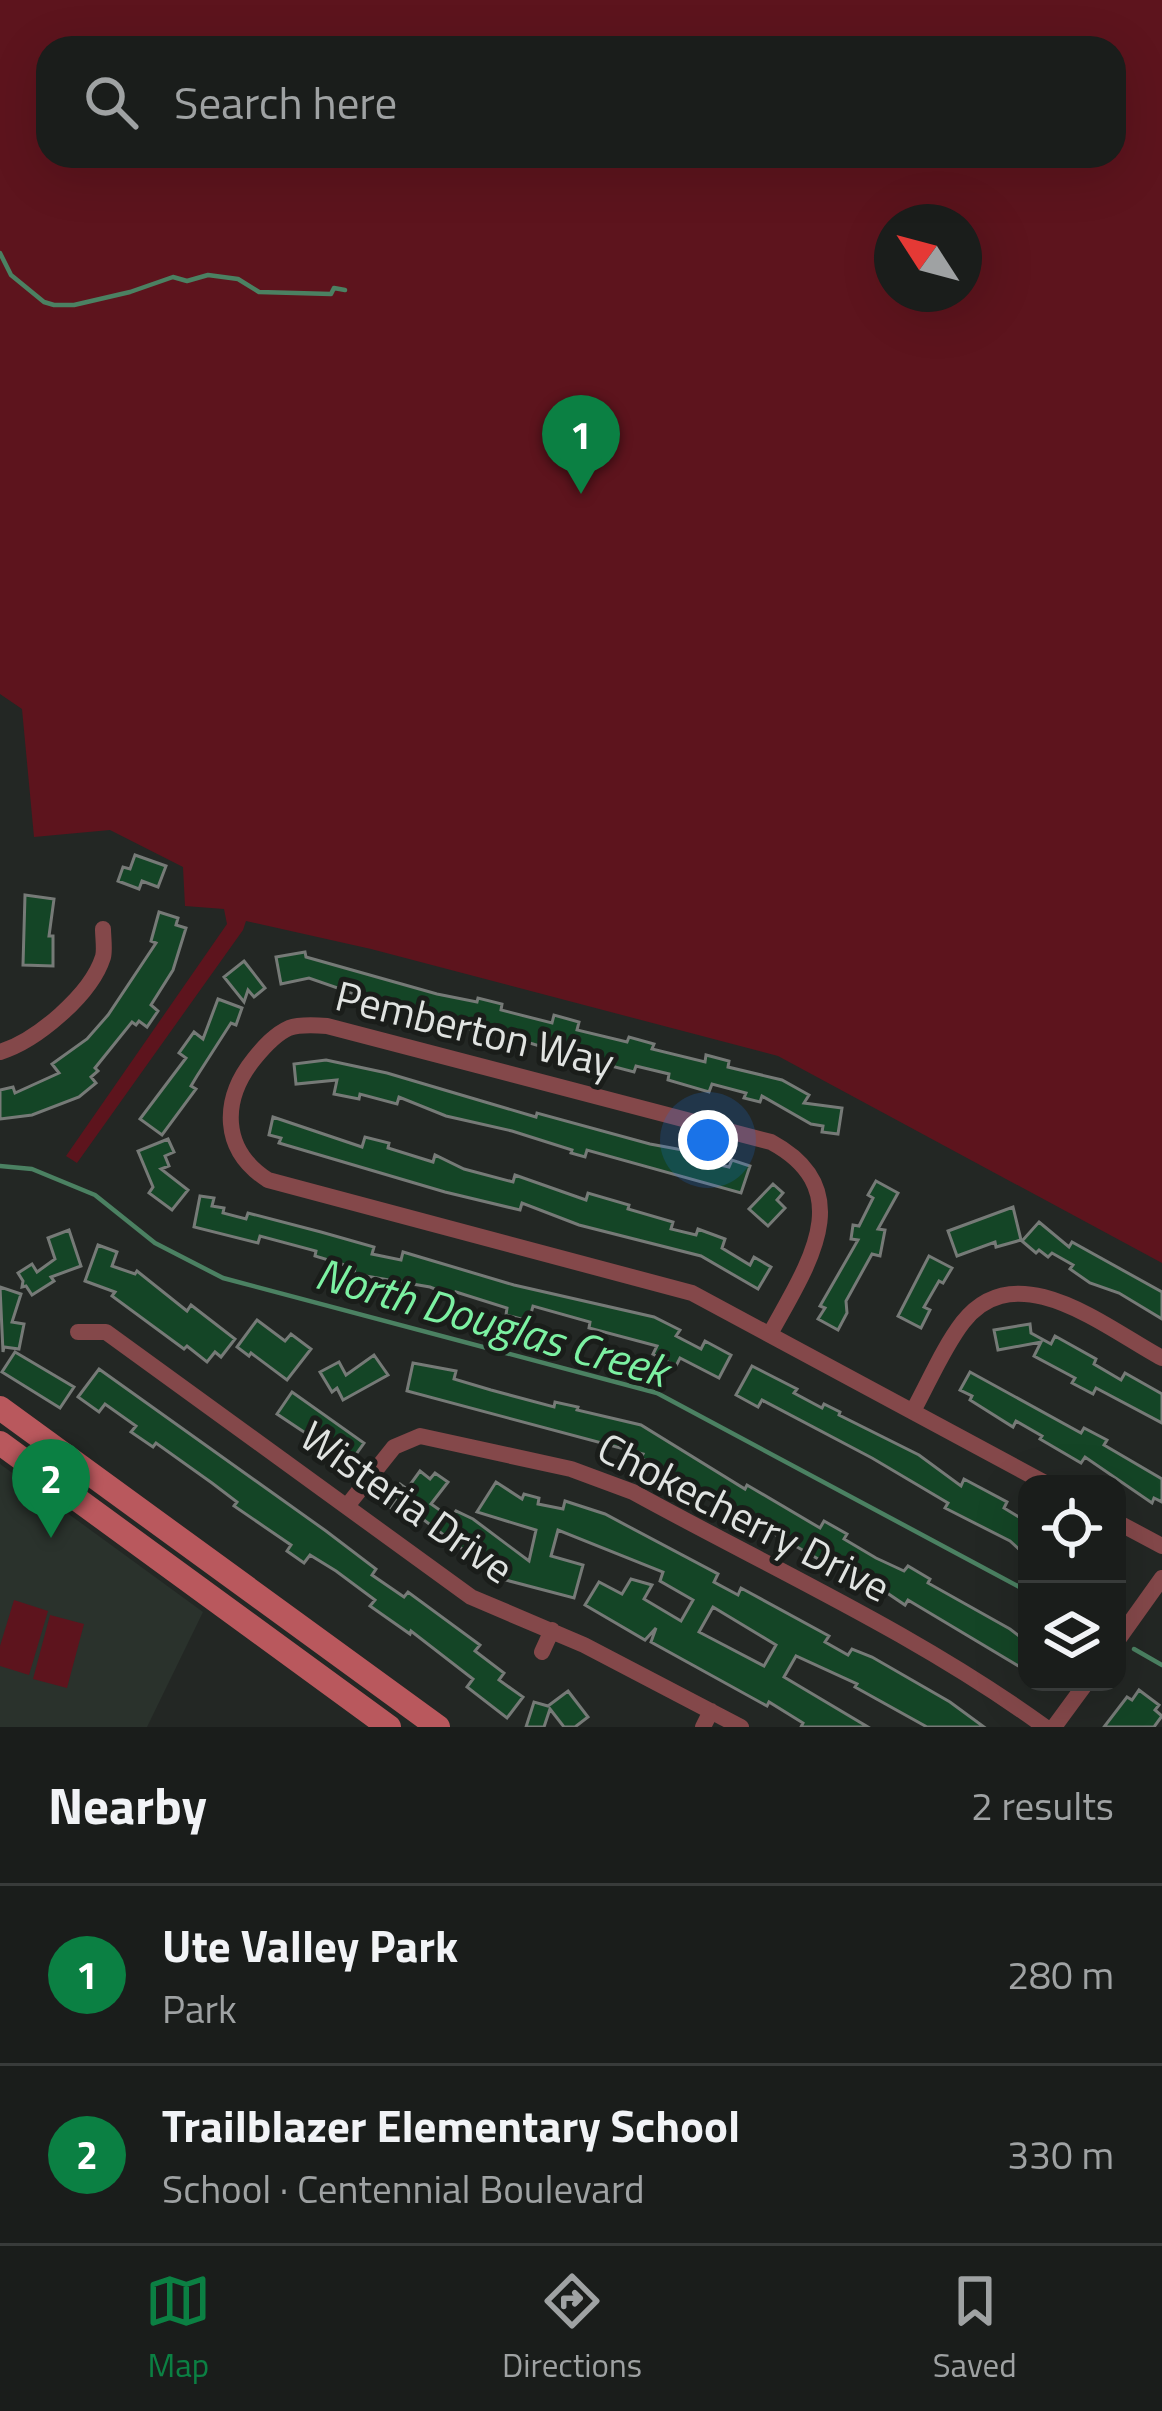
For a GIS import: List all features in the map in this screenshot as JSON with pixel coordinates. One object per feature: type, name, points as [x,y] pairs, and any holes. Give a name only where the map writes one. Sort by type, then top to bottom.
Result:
[{"type":"main road","points":[[0,1408],[438,1727]]},
{"type":"main road","points":[[0,1443],[389,1727]]},
{"type":"street","points":[[0,1052],[37,1036],[74,1000],[103,957],[103,929]]},
{"type":"street","name":"Pemberton Way","points":[[770,1334],[816,1245],[822,1186],[799,1160],[753,1136],[349,1030],[308,1025],[288,1024],[260,1052],[231,1096],[224,1145],[253,1170],[284,1187],[674,1287],[1030,1475]]},
{"type":"street","points":[[913,1411],[961,1325],[1000,1289],[1042,1296],[1162,1358]]},
{"type":"street","name":"Wisteria Drive","points":[[78,1332],[106,1332],[471,1597],[552,1630],[707,1719],[741,1727]]},
{"type":"street","points":[[226,1418],[239,1400]]},
{"type":"street","name":"Chokecherry Drive","points":[[347,1506],[394,1447],[420,1436],[597,1476],[934,1654],[1049,1727]]},
{"type":"street","points":[[1126,1527],[1162,1546]]},
{"type":"street","points":[[1126,1628],[1162,1578]]},
{"type":"street","points":[[542,1652],[552,1630]]},
{"type":"street","points":[[1049,1727],[1079,1691]]},
{"type":"shaded area","points":[[0,0],[1162,0],[1162,1263],[778,1056],[371,949],[246,921],[77,1163],[66,1156],[227,924],[224,909],[185,906],[183,867],[110,830],[34,837],[22,709],[0,694]]},
{"type":"shaded area","points":[[0,1464],[203,1612],[147,1727],[0,1727]]},
{"type":"shaded area","points":[[14,1600],[48,1611],[29,1675],[0,1666],[0,1646]]},
{"type":"shaded area","points":[[50,1615],[84,1624],[67,1688],[33,1679]]},
{"type":"building","points":[[135,855],[166,866],[158,887],[142,881],[139,889],[118,881]]},
{"type":"building","points":[[25,895],[54,899],[49,936],[53,936],[53,966],[23,965]]},
{"type":"building","points":[[159,912],[178,918],[176,925],[186,928],[173,970],[151,1005],[158,1011],[147,1027],[132,1022],[95,1068],[98,1071],[91,1077],[96,1083],[79,1097],[32,1115],[0,1119],[0,1090],[13,1087],[15,1093],[59,1073],[52,1064],[87,1039],[108,1015],[156,943],[151,941]]},
{"type":"building","points":[[305,952],[306,957],[437,994],[502,1004],[501,1010],[552,1023],[554,1015],[579,1022],[577,1030],[627,1042],[629,1037],[654,1044],[652,1049],[705,1062],[706,1055],[729,1061],[728,1067],[782,1080],[809,1095],[804,1103],[842,1108],[838,1134],[822,1132],[823,1126],[762,1096],[760,1102],[712,1084],[709,1092],[668,1080],[669,1074],[636,1066],[634,1072],[592,1061],[594,1055],[561,1047],[559,1052],[484,1029],[421,1017],[309,978],[281,984],[276,957]]},
{"type":"building","points":[[244,961],[265,988],[254,997],[248,990],[244,1002],[224,977]]},
{"type":"building","points":[[218,999],[242,1008],[236,1025],[231,1023],[191,1086],[196,1089],[162,1135],[140,1119],[186,1058],[179,1053],[194,1032],[203,1039]]},
{"type":"building","points":[[326,1060],[536,1117],[537,1113],[699,1153],[698,1160],[729,1167],[732,1160],[750,1166],[741,1193],[587,1150],[585,1157],[512,1131],[446,1116],[399,1097],[397,1104],[360,1094],[359,1099],[334,1094],[337,1080],[296,1084],[294,1064]]},
{"type":"building","points":[[273,1117],[362,1147],[365,1137],[433,1162],[435,1155],[464,1169],[513,1182],[515,1175],[586,1200],[588,1193],[629,1205],[628,1209],[673,1222],[671,1229],[696,1235],[698,1229],[725,1239],[722,1248],[750,1265],[754,1257],[771,1267],[758,1289],[701,1256],[579,1225],[522,1203],[520,1210],[445,1192],[279,1143],[281,1138],[269,1135]]},
{"type":"building","points":[[168,1139],[174,1152],[165,1156],[169,1166],[161,1169],[188,1190],[172,1210],[149,1193],[153,1187],[138,1151]]},
{"type":"building","points":[[876,1181],[898,1193],[878,1229],[885,1230],[880,1256],[872,1254],[846,1301],[847,1313],[838,1330],[818,1319],[825,1308],[820,1306],[858,1240],[851,1239],[853,1225],[859,1226]]},
{"type":"building","points":[[773,1184],[783,1193],[777,1200],[785,1208],[768,1226],[749,1209]]},
{"type":"building","points":[[200,1196],[214,1198],[212,1206],[224,1208],[223,1213],[246,1219],[248,1213],[321,1232],[374,1247],[372,1254],[401,1260],[403,1252],[514,1285],[654,1317],[680,1330],[676,1336],[701,1349],[705,1341],[731,1355],[719,1378],[680,1358],[676,1366],[653,1354],[657,1346],[589,1328],[590,1322],[533,1306],[529,1321],[506,1315],[507,1308],[456,1292],[455,1297],[430,1287],[354,1274],[355,1268],[315,1256],[316,1251],[260,1236],[258,1243],[194,1227]]},
{"type":"building","points":[[1013,1207],[1021,1240],[996,1247],[995,1242],[957,1256],[948,1231]]},
{"type":"building","points":[[1039,1222],[1069,1247],[1072,1242],[1162,1292],[1162,1319],[1119,1293],[1090,1283],[1052,1253],[1048,1257],[1039,1250],[1036,1253],[1022,1241]]},
{"type":"building","points":[[69,1230],[81,1266],[51,1277],[54,1281],[32,1295],[22,1287],[18,1273],[32,1264],[37,1272],[55,1259],[48,1238]]},
{"type":"building","points":[[98,1245],[117,1252],[112,1266],[137,1271],[187,1311],[191,1305],[235,1339],[221,1357],[215,1352],[207,1362],[112,1296],[115,1292],[85,1281]]},
{"type":"building","points":[[929,1256],[952,1268],[924,1307],[930,1310],[921,1328],[898,1316]]},
{"type":"building","points":[[0,1287],[21,1294],[12,1322],[24,1324],[19,1349],[4,1347],[3,1352]]},
{"type":"building","points":[[257,1320],[285,1341],[291,1334],[311,1349],[287,1380],[237,1347]]},
{"type":"building","points":[[1030,1324],[1031,1333],[1051,1344],[1055,1336],[1096,1359],[1094,1364],[1121,1380],[1125,1373],[1162,1394],[1162,1423],[1096,1388],[1093,1394],[1072,1383],[1075,1378],[1034,1356],[1041,1342],[998,1350],[994,1330]]},
{"type":"building","points":[[15,1352],[74,1387],[60,1408],[2,1372]]},
{"type":"building","points":[[374,1355],[388,1375],[343,1400],[320,1372],[339,1362],[346,1375]]},
{"type":"building","points":[[413,1363],[456,1371],[454,1379],[491,1390],[641,1425],[745,1489],[747,1485],[820,1528],[824,1521],[876,1558],[904,1571],[908,1566],[930,1579],[928,1583],[1010,1629],[1018,1635],[1018,1666],[908,1600],[905,1605],[823,1555],[820,1560],[719,1498],[641,1458],[643,1454],[407,1391]]},
{"type":"building","points":[[752,1366],[822,1408],[824,1404],[919,1455],[961,1486],[964,1479],[1007,1502],[1004,1508],[1018,1517],[1018,1548],[945,1508],[948,1503],[872,1458],[762,1400],[758,1407],[736,1395]]},
{"type":"building","points":[[99,1369],[326,1531],[376,1569],[372,1575],[404,1597],[408,1592],[480,1645],[475,1651],[504,1673],[499,1680],[523,1697],[507,1718],[467,1687],[473,1679],[370,1606],[375,1600],[310,1555],[304,1563],[287,1551],[291,1545],[234,1506],[237,1502],[212,1483],[156,1443],[153,1447],[131,1432],[136,1426],[105,1404],[99,1412],[78,1397]]},
{"type":"building","points":[[970,1372],[1081,1433],[1084,1428],[1107,1440],[1104,1445],[1162,1479],[1162,1502],[1154,1498],[1152,1503],[1126,1485],[1126,1475],[1111,1475],[1085,1457],[1081,1463],[1016,1421],[1013,1427],[960,1390]]},
{"type":"building","points":[[292,1392],[364,1443],[347,1467],[326,1452],[328,1448],[277,1414]]},
{"type":"building","points":[[420,1471],[430,1479],[435,1473],[448,1482],[431,1504],[451,1518],[456,1511],[473,1519],[529,1561],[536,1530],[477,1512],[496,1482],[522,1499],[524,1494],[539,1498],[538,1504],[563,1509],[565,1501],[605,1514],[718,1574],[714,1582],[738,1595],[741,1588],[829,1636],[825,1642],[848,1655],[852,1649],[872,1657],[984,1727],[927,1727],[855,1687],[857,1684],[796,1656],[784,1677],[868,1727],[801,1727],[803,1723],[769,1702],[767,1706],[651,1642],[656,1628],[645,1640],[585,1605],[599,1582],[622,1594],[631,1579],[652,1585],[644,1599],[681,1621],[693,1600],[660,1581],[663,1572],[558,1530],[551,1556],[583,1565],[574,1598],[502,1579],[420,1517],[415,1525],[391,1508],[396,1500],[391,1496],[400,1484],[407,1489]],"holes":[[[713,1607],[776,1645],[764,1666],[699,1632]]]},
{"type":"building","points":[[1139,1690],[1159,1705],[1155,1710],[1162,1716],[1154,1727],[1104,1727],[1127,1697],[1132,1700]]},
{"type":"building","points":[[568,1691],[588,1717],[575,1727],[564,1727],[550,1709],[544,1727],[526,1727],[534,1702],[548,1706]]},
{"type":"waterway","points":[[0,253],[11,275],[54,305],[130,292],[173,277],[187,281],[208,275],[238,279],[259,292],[331,294],[334,288],[345,290]]},
{"type":"waterway","name":"North Douglas Creek","points":[[0,1166],[32,1169],[95,1195],[155,1243],[223,1278],[657,1393],[1018,1586]]},
{"type":"waterway","name":"North Douglas Creek","points":[[1134,1649],[1162,1665]]},
{"type":"place","name":"Ute Valley Park","points":[[581,494]]},
{"type":"place","name":"Trailblazer Elementary School","points":[[51,1538]]}]
